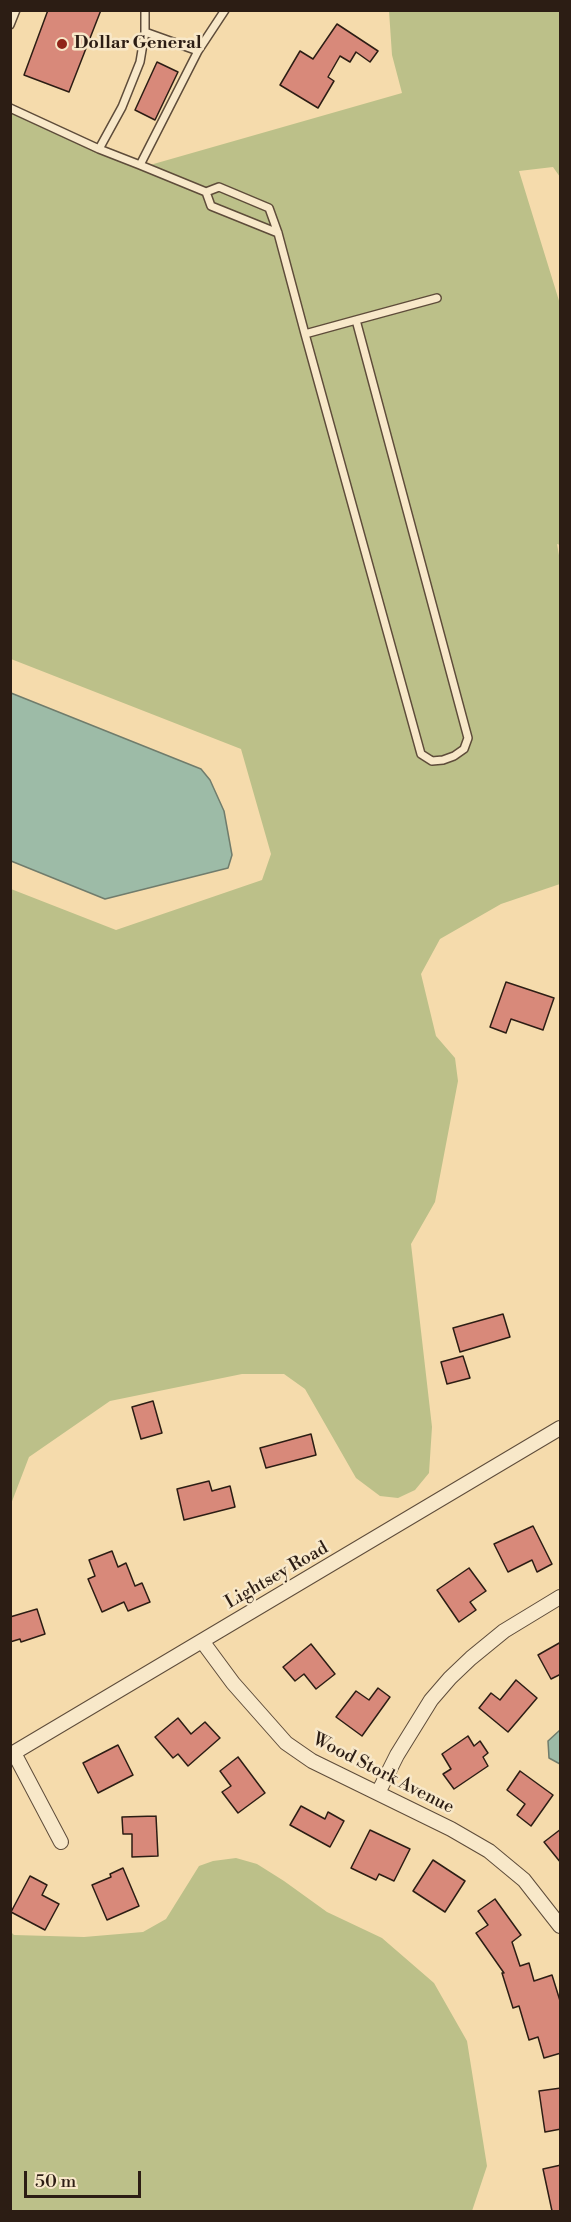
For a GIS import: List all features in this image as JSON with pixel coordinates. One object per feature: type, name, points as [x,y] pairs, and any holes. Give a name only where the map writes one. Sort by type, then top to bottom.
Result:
[{"type":"street","name":"Lightsey Road","points":[[12,1754],[561,1428]]},
{"type":"street","points":[[378,1793],[431,1700],[450,1678],[504,1631],[561,1598]]},
{"type":"street","name":"Wood Stork Avenue","points":[[202,1641],[234,1683],[286,1743],[312,1761],[451,1829],[489,1851],[524,1880],[561,1926]]},
{"type":"street","points":[[12,1754],[61,1842]]},
{"type":"lane","points":[[10,25],[16,10]]},
{"type":"lane","points":[[99,149],[122,107],[140,62],[145,32],[145,10]]},
{"type":"lane","points":[[140,165],[198,51],[225,10]]},
{"type":"lane","points":[[145,32],[198,51]]},
{"type":"lane","points":[[10,108],[99,149],[206,192],[219,187],[269,208],[278,233],[421,754],[432,761],[443,760],[464,749],[468,738],[356,320]]},
{"type":"lane","points":[[206,192],[212,206],[278,233]]},
{"type":"lane","points":[[304,334],[437,298]]},
{"type":"green space","points":[[389,11],[560,11],[560,177],[553,167],[519,171],[560,304],[560,545],[557,544],[560,561],[560,884],[501,904],[440,939],[421,974],[436,1036],[455,1058],[458,1081],[435,1202],[411,1244],[432,1427],[429,1473],[415,1490],[398,1498],[380,1496],[356,1478],[305,1389],[284,1374],[242,1374],[110,1401],[29,1457],[11,1504],[11,889],[116,930],[262,880],[271,854],[241,749],[11,659],[11,109],[143,167],[402,93],[392,55]]},
{"type":"green space","points":[[236,1858],[257,1864],[327,1912],[382,1938],[434,1983],[467,2041],[487,2166],[472,2211],[11,2211],[11,1932],[14,1935],[84,1937],[143,1932],[166,1919],[199,1866],[213,1861]]},
{"type":"shaded area","points":[[11,693],[201,769],[210,780],[224,811],[232,855],[228,868],[105,899],[11,861]]},
{"type":"shaded area","points":[[560,1730],[560,1764],[549,1758],[548,1741]]},
{"type":"building","points":[[48,10],[101,10],[69,92],[24,75]]},
{"type":"building","points":[[337,24],[378,51],[370,62],[356,52],[350,62],[340,56],[328,77],[334,81],[318,108],[280,85],[300,51],[313,59]]},
{"type":"building","points":[[157,62],[178,72],[155,120],[135,110]]},
{"type":"building","points":[[506,982],[554,998],[543,1030],[511,1019],[506,1033],[490,1027]]},
{"type":"building","points":[[503,1314],[510,1337],[460,1352],[453,1328]]},
{"type":"building","points":[[463,1356],[470,1378],[447,1384],[441,1362]]},
{"type":"building","points":[[153,1401],[162,1433],[141,1439],[132,1407]]},
{"type":"building","points":[[311,1434],[316,1455],[266,1468],[260,1448]]},
{"type":"building","points":[[209,1481],[212,1491],[230,1486],[235,1507],[184,1520],[177,1489]]},
{"type":"building","points":[[533,1526],[552,1564],[537,1572],[532,1560],[508,1572],[494,1544]]},
{"type":"building","points":[[112,1551],[118,1567],[126,1563],[135,1586],[142,1583],[150,1602],[128,1611],[124,1602],[102,1612],[88,1579],[95,1576],[89,1560]]},
{"type":"building","points":[[469,1568],[486,1591],[470,1602],[476,1610],[459,1622],[437,1590]]},
{"type":"building","points":[[37,1609],[45,1634],[21,1642],[20,1639],[10,1642],[10,1617]]},
{"type":"building","points":[[561,1642],[561,1674],[551,1679],[538,1655]]},
{"type":"building","points":[[311,1644],[335,1674],[316,1689],[304,1674],[295,1681],[283,1667]]},
{"type":"building","points":[[516,1680],[537,1698],[508,1732],[479,1708],[491,1693],[500,1700]]},
{"type":"building","points":[[378,1688],[390,1697],[362,1736],[336,1717],[356,1691],[369,1700]]},
{"type":"building","points":[[178,1718],[191,1734],[205,1722],[220,1738],[188,1766],[178,1754],[173,1758],[155,1737]]},
{"type":"building","points":[[468,1736],[474,1746],[480,1741],[488,1753],[483,1757],[488,1766],[454,1789],[443,1774],[451,1769],[442,1754]]},
{"type":"building","points":[[118,1745],[133,1775],[98,1793],[83,1763]]},
{"type":"building","points":[[238,1757],[265,1793],[238,1813],[222,1792],[231,1786],[220,1771]]},
{"type":"building","points":[[520,1771],[553,1795],[531,1826],[517,1815],[525,1804],[507,1790]]},
{"type":"building","points":[[301,1806],[325,1819],[328,1812],[344,1821],[330,1847],[290,1825]]},
{"type":"building","points":[[156,1816],[158,1856],[132,1857],[132,1834],[123,1834],[122,1817]]},
{"type":"building","points":[[561,1829],[561,1863],[544,1842]]},
{"type":"building","points":[[370,1830],[410,1849],[394,1881],[379,1874],[376,1880],[351,1868]]},
{"type":"building","points":[[433,1860],[465,1881],[445,1912],[413,1891]]},
{"type":"building","points":[[123,1868],[139,1906],[107,1920],[92,1885],[111,1877],[110,1874]]},
{"type":"building","points":[[30,1876],[47,1885],[42,1895],[59,1904],[45,1930],[11,1912]]},
{"type":"building","points":[[495,1899],[521,1935],[512,1942],[520,1966],[529,1963],[534,1981],[552,1975],[561,2004],[561,2053],[544,2058],[538,2037],[529,2040],[519,2006],[513,2008],[502,1973],[504,1973],[476,1933],[488,1925],[478,1911]]},
{"type":"building","points":[[561,2088],[561,2129],[545,2132],[539,2091]]},
{"type":"building","points":[[561,2165],[561,2211],[552,2211],[543,2169]]},
{"type":"place","name":"Dollar General","points":[[62,44]]}]
